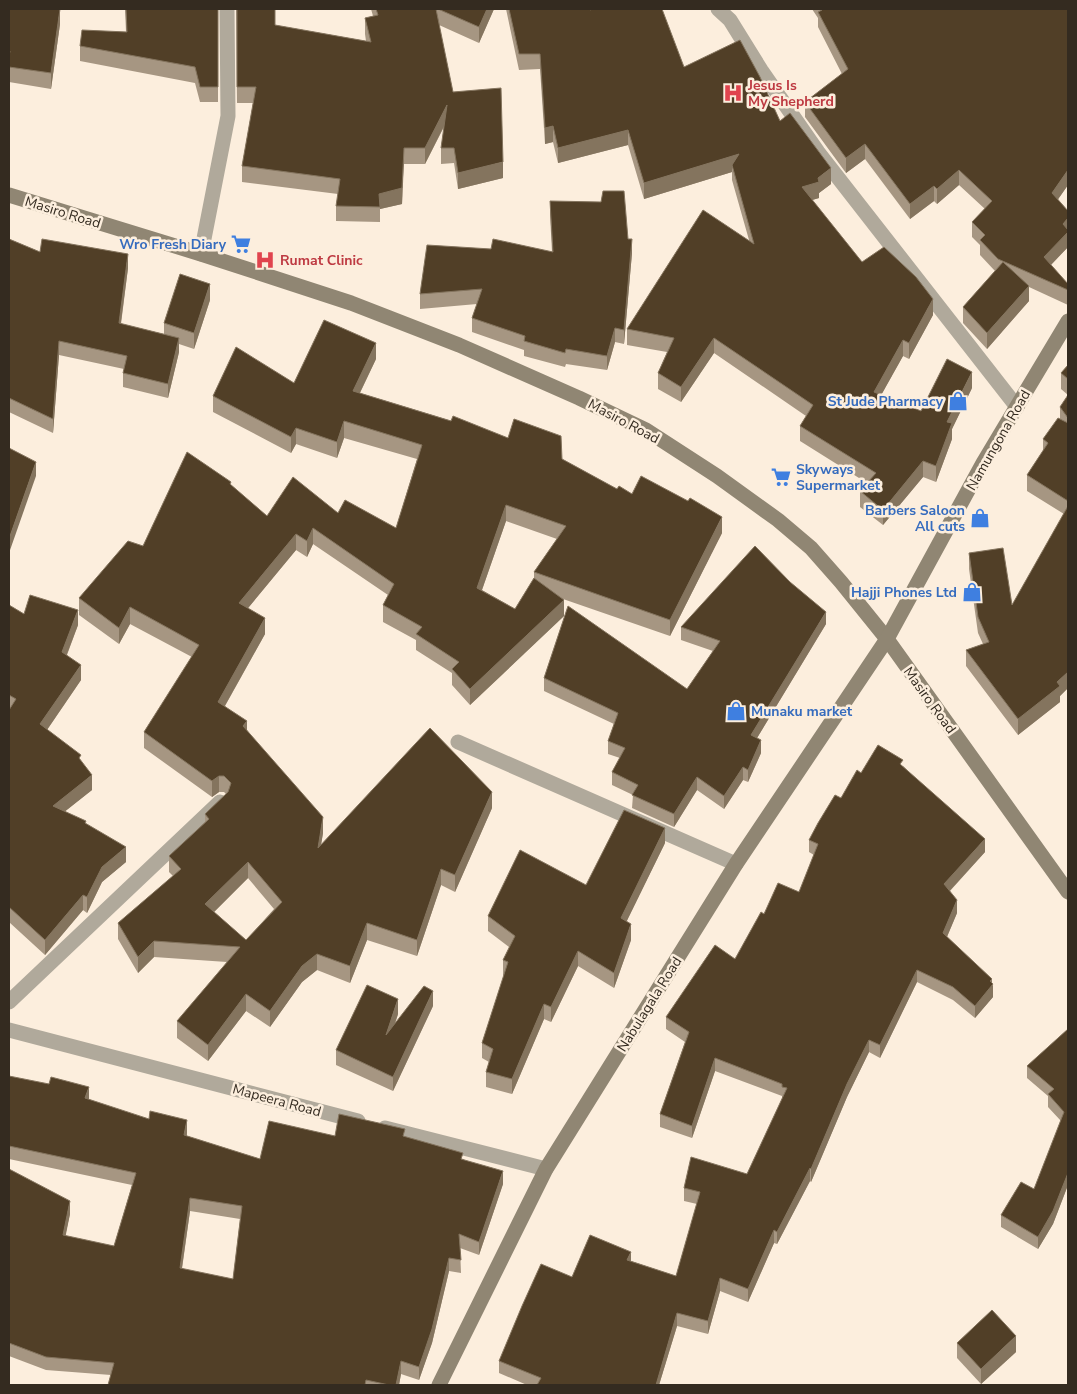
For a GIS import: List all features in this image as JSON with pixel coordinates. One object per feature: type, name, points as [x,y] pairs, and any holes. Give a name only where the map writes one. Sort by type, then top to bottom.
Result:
[{"type":"main road","name":"Masiro Road","points":[[9,195],[201,254],[351,303],[459,345],[646,430],[740,492],[778,520],[811,548],[887,639],[1068,892]]},
{"type":"main road","name":"Namungona Road","points":[[887,639],[983,463],[1067,326]]},
{"type":"main road","name":"Nabulagala Road","points":[[439,1385],[546,1169],[736,864],[887,639]]},
{"type":"street","points":[[201,254],[228,116],[227,9]]},
{"type":"street","points":[[718,9],[730,20],[760,70],[818,152],[1017,407]]},
{"type":"street","points":[[458,742],[736,864]]},
{"type":"street","points":[[9,1002],[222,801]]},
{"type":"street","name":"Mapeera Road","points":[[9,1030],[546,1169]]},
{"type":"building","points":[[9,9],[60,9],[51,73],[9,67]]},
{"type":"building","points":[[126,9],[218,9],[218,87],[200,87],[195,67],[80,46],[82,30],[127,32]]},
{"type":"building","points":[[237,9],[275,9],[275,25],[371,42],[365,18],[378,15],[376,9],[436,9],[453,92],[501,88],[503,162],[458,173],[454,148],[441,148],[447,105],[425,148],[404,148],[402,188],[379,194],[380,207],[336,206],[340,179],[242,166],[256,87],[237,87]]},
{"type":"building","points":[[438,9],[487,9],[479,27]]},
{"type":"building","points":[[509,9],[662,9],[684,67],[740,40],[760,77],[780,121],[790,113],[831,168],[818,178],[819,182],[802,187],[862,262],[884,247],[916,277],[933,299],[909,343],[903,340],[874,392],[921,411],[947,359],[972,372],[947,422],[952,423],[936,466],[923,461],[883,510],[860,491],[876,473],[800,426],[813,405],[714,338],[681,387],[658,373],[674,338],[627,329],[703,210],[754,244],[732,165],[739,154],[644,183],[628,130],[558,148],[553,126],[545,128],[540,54],[519,54]]},
{"type":"building","points":[[821,9],[1068,9],[1068,170],[1052,193],[1068,211],[1068,218],[1063,224],[1068,232],[1044,257],[1068,284],[1068,290],[998,259],[980,240],[985,235],[972,222],[992,201],[959,170],[937,189],[934,186],[910,204],[865,144],[846,158],[805,102],[848,69],[818,12]]},
{"type":"building","points":[[603,191],[624,191],[628,239],[632,239],[624,330],[615,328],[607,356],[566,349],[565,353],[524,341],[525,336],[472,318],[482,289],[420,294],[427,245],[491,249],[493,239],[553,252],[550,201],[601,202]]},
{"type":"building","points":[[9,239],[40,252],[42,239],[128,254],[119,323],[179,338],[168,384],[123,373],[127,356],[59,341],[53,419],[9,398]]},
{"type":"building","points":[[1003,262],[1029,286],[987,333],[963,307]]},
{"type":"building","points":[[180,274],[210,284],[194,333],[164,323]]},
{"type":"building","points":[[324,320],[376,343],[353,391],[451,421],[453,416],[508,438],[514,419],[561,436],[562,459],[617,489],[619,486],[632,494],[641,476],[688,501],[690,498],[722,517],[670,620],[534,572],[566,526],[506,505],[477,588],[515,609],[534,578],[564,600],[470,689],[452,669],[459,662],[416,634],[422,627],[383,605],[394,584],[313,528],[307,541],[296,534],[239,603],[265,618],[218,702],[247,721],[243,726],[323,817],[318,848],[430,728],[492,792],[455,875],[441,869],[417,940],[367,923],[350,966],[317,954],[302,966],[270,1011],[246,994],[208,1045],[177,1021],[240,947],[154,941],[138,957],[118,923],[181,869],[169,856],[209,819],[205,814],[228,792],[231,783],[224,776],[219,776],[212,781],[144,732],[199,645],[130,607],[119,628],[79,598],[128,541],[143,546],[187,452],[231,482],[230,484],[267,516],[293,477],[338,513],[345,500],[396,528],[422,445],[344,421],[337,442],[296,428],[291,437],[213,396],[236,347],[294,383]],"holes":[[[248,862],[282,902],[246,940],[205,904]]]},
{"type":"building","points":[[1068,365],[1068,379],[1061,373]]},
{"type":"building","points":[[1068,395],[1068,418],[1060,407]]},
{"type":"building","points":[[1058,418],[1068,423],[1068,501],[1027,475],[1048,443],[1043,439]]},
{"type":"building","points":[[9,448],[36,462],[9,539]]},
{"type":"building","points":[[1068,506],[1068,672],[1057,682],[1060,686],[1018,719],[966,650],[989,642],[978,617],[969,553],[1003,548],[1012,605]]},
{"type":"building","points":[[755,546],[790,582],[826,612],[751,735],[761,740],[748,770],[743,767],[724,796],[697,777],[674,814],[632,795],[638,785],[612,772],[625,748],[608,741],[618,713],[544,678],[568,606],[687,689],[720,641],[681,627]]},
{"type":"building","points":[[30,595],[78,610],[62,652],[81,665],[40,724],[81,755],[79,758],[92,775],[53,806],[86,821],[85,823],[126,847],[102,867],[87,897],[83,895],[45,940],[9,907],[9,710],[16,699],[9,695],[9,605],[24,614]]},
{"type":"building","points":[[878,745],[903,760],[900,764],[985,839],[944,884],[957,900],[943,933],[992,979],[990,981],[993,984],[975,1006],[953,987],[917,970],[880,1045],[869,1040],[847,1084],[811,1169],[777,1232],[774,1230],[748,1289],[720,1278],[708,1321],[677,1313],[656,1385],[537,1385],[541,1378],[499,1361],[541,1264],[572,1277],[590,1235],[631,1252],[627,1260],[676,1276],[700,1192],[684,1188],[691,1157],[747,1174],[787,1088],[782,1087],[782,1084],[715,1058],[692,1126],[660,1114],[689,1032],[666,1017],[715,945],[735,959],[761,912],[764,914],[778,883],[799,892],[818,844],[809,840],[818,823],[835,795],[841,798],[857,770],[861,773]]},
{"type":"building","points":[[624,810],[665,828],[621,918],[631,924],[614,973],[578,951],[551,1007],[544,1004],[512,1079],[486,1072],[493,1049],[482,1043],[508,962],[503,960],[515,936],[488,916],[520,850],[586,885]]},
{"type":"building","points":[[367,985],[398,999],[386,1035],[424,986],[433,991],[393,1077],[336,1050]]},
{"type":"building","points":[[1068,1029],[1068,1173],[1053,1211],[1038,1237],[1001,1215],[1021,1182],[1034,1189],[1064,1112],[1048,1094],[1054,1089],[1027,1066]]},
{"type":"building","points":[[9,1076],[49,1084],[51,1077],[89,1087],[85,1098],[149,1119],[150,1111],[187,1120],[184,1135],[260,1159],[269,1121],[335,1136],[339,1114],[405,1129],[403,1136],[463,1153],[461,1159],[503,1171],[479,1242],[459,1234],[461,1260],[449,1258],[432,1329],[419,1367],[401,1361],[396,1385],[366,1380],[365,1385],[108,1385],[114,1363],[46,1357],[9,1343],[9,1169],[70,1201],[63,1235],[114,1246],[136,1173],[9,1146]],"holes":[[[190,1198],[242,1206],[233,1279],[180,1268]]]},
{"type":"building","points":[[992,1310],[1016,1336],[981,1369],[957,1343]]},
{"type":"place","name":"Jesus Is My Shepherd","points":[[733,93]]},
{"type":"place","name":"Wro Fresh Diary","points":[[241,244]]},
{"type":"place","name":"Rumat Clinic","points":[[265,260]]},
{"type":"place","name":"St Jude Pharmacy","points":[[958,401]]},
{"type":"place","name":"Skyways Supermarket","points":[[781,477]]},
{"type":"place","name":"Barbers Saloon All cuts","points":[[980,518]]},
{"type":"place","name":"Hajji Phones Ltd","points":[[972,592]]},
{"type":"place","name":"Munaku market","points":[[736,711]]}]
